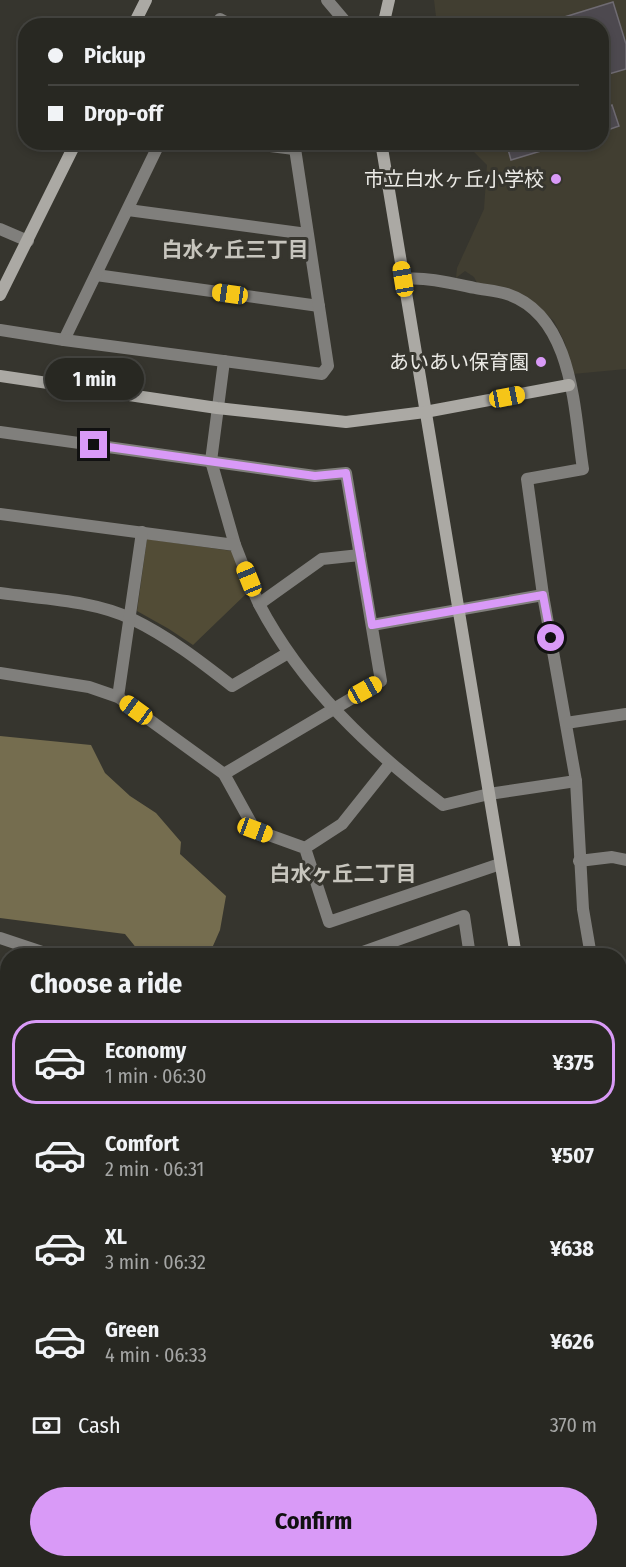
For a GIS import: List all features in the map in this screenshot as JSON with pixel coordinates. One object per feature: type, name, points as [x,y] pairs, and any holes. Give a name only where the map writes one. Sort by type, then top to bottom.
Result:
[{"type":"street","points":[[137,18],[146,0]]},
{"type":"street","points":[[327,0],[342,18]]},
{"type":"street","points":[[385,18],[389,0]]},
{"type":"street","points":[[0,295],[72,150]]},
{"type":"street","points":[[64,340],[156,150]]},
{"type":"street","points":[[0,330],[322,374],[328,366],[295,150]]},
{"type":"street","points":[[382,150],[515,948]]},
{"type":"street","points":[[128,210],[308,234]]},
{"type":"street","points":[[0,229],[28,241]]},
{"type":"street","points":[[96,276],[319,306]]},
{"type":"street","points":[[403,279],[423,278],[508,295],[530,307],[548,324],[561,347],[583,470],[527,479],[543,595],[576,781],[579,861],[583,909],[590,948]]},
{"type":"street","points":[[224,361],[211,461],[235,545],[259,604],[288,653],[333,708],[389,765],[443,805],[489,794],[576,781]]},
{"type":"street","points":[[0,376],[217,408],[346,422],[425,412],[569,385]]},
{"type":"street","points":[[0,432],[315,476],[346,473],[381,681],[224,774]]},
{"type":"street","points":[[0,514],[235,545]]},
{"type":"street","points":[[118,697],[142,532]]},
{"type":"street","points":[[259,604],[322,559],[360,555]]},
{"type":"street","points":[[0,593],[100,608],[131,618],[186,650],[232,686],[288,653]]},
{"type":"street","points":[[372,625],[543,595]]},
{"type":"street","points":[[0,673],[89,687],[118,697],[224,774],[255,830],[305,849]]},
{"type":"street","points":[[566,723],[626,714]]},
{"type":"street","points":[[305,849],[342,825],[389,765]]},
{"type":"street","points":[[305,849],[329,921],[500,864]]},
{"type":"street","points":[[579,861],[612,857],[626,860]]},
{"type":"street","points":[[374,948],[464,916],[469,948]]},
{"type":"street","points":[[0,938],[24,948]]},
{"type":"shaded area","name":"市立白水ヶ丘小学校","points":[[434,0],[626,0],[626,369],[573,374],[565,343],[554,321],[531,301],[477,283],[474,277],[465,271],[456,278],[457,268],[484,209],[487,165],[472,150],[609,150],[609,18],[436,18]]},
{"type":"shaded area","points":[[147,539],[232,551],[248,592],[193,645],[137,611]]},
{"type":"shaded area","points":[[0,736],[91,745],[105,773],[130,796],[156,813],[181,842],[180,854],[226,896],[220,930],[212,948],[136,948],[125,934],[0,918]]},
{"type":"building","points":[[613,2],[626,44],[626,69],[609,74],[609,18],[561,18]]},
{"type":"building","points":[[612,105],[619,126],[609,130],[609,106]]},
{"type":"building","points":[[508,150],[544,150],[511,160]]},
{"type":"place","name":"市立白水ヶ丘小学校","points":[[556,179]]},
{"type":"place","name":"あいあい保育園","points":[[541,362]]},
{"type":"district","name":"白水ヶ丘三丁目","points":[[235,250]]},
{"type":"district","name":"白水ヶ丘二丁目","points":[[343,874]]},
{"type":"route","points":[[94,445],[315,476],[346,473],[372,625],[543,595],[551,638]]}]
